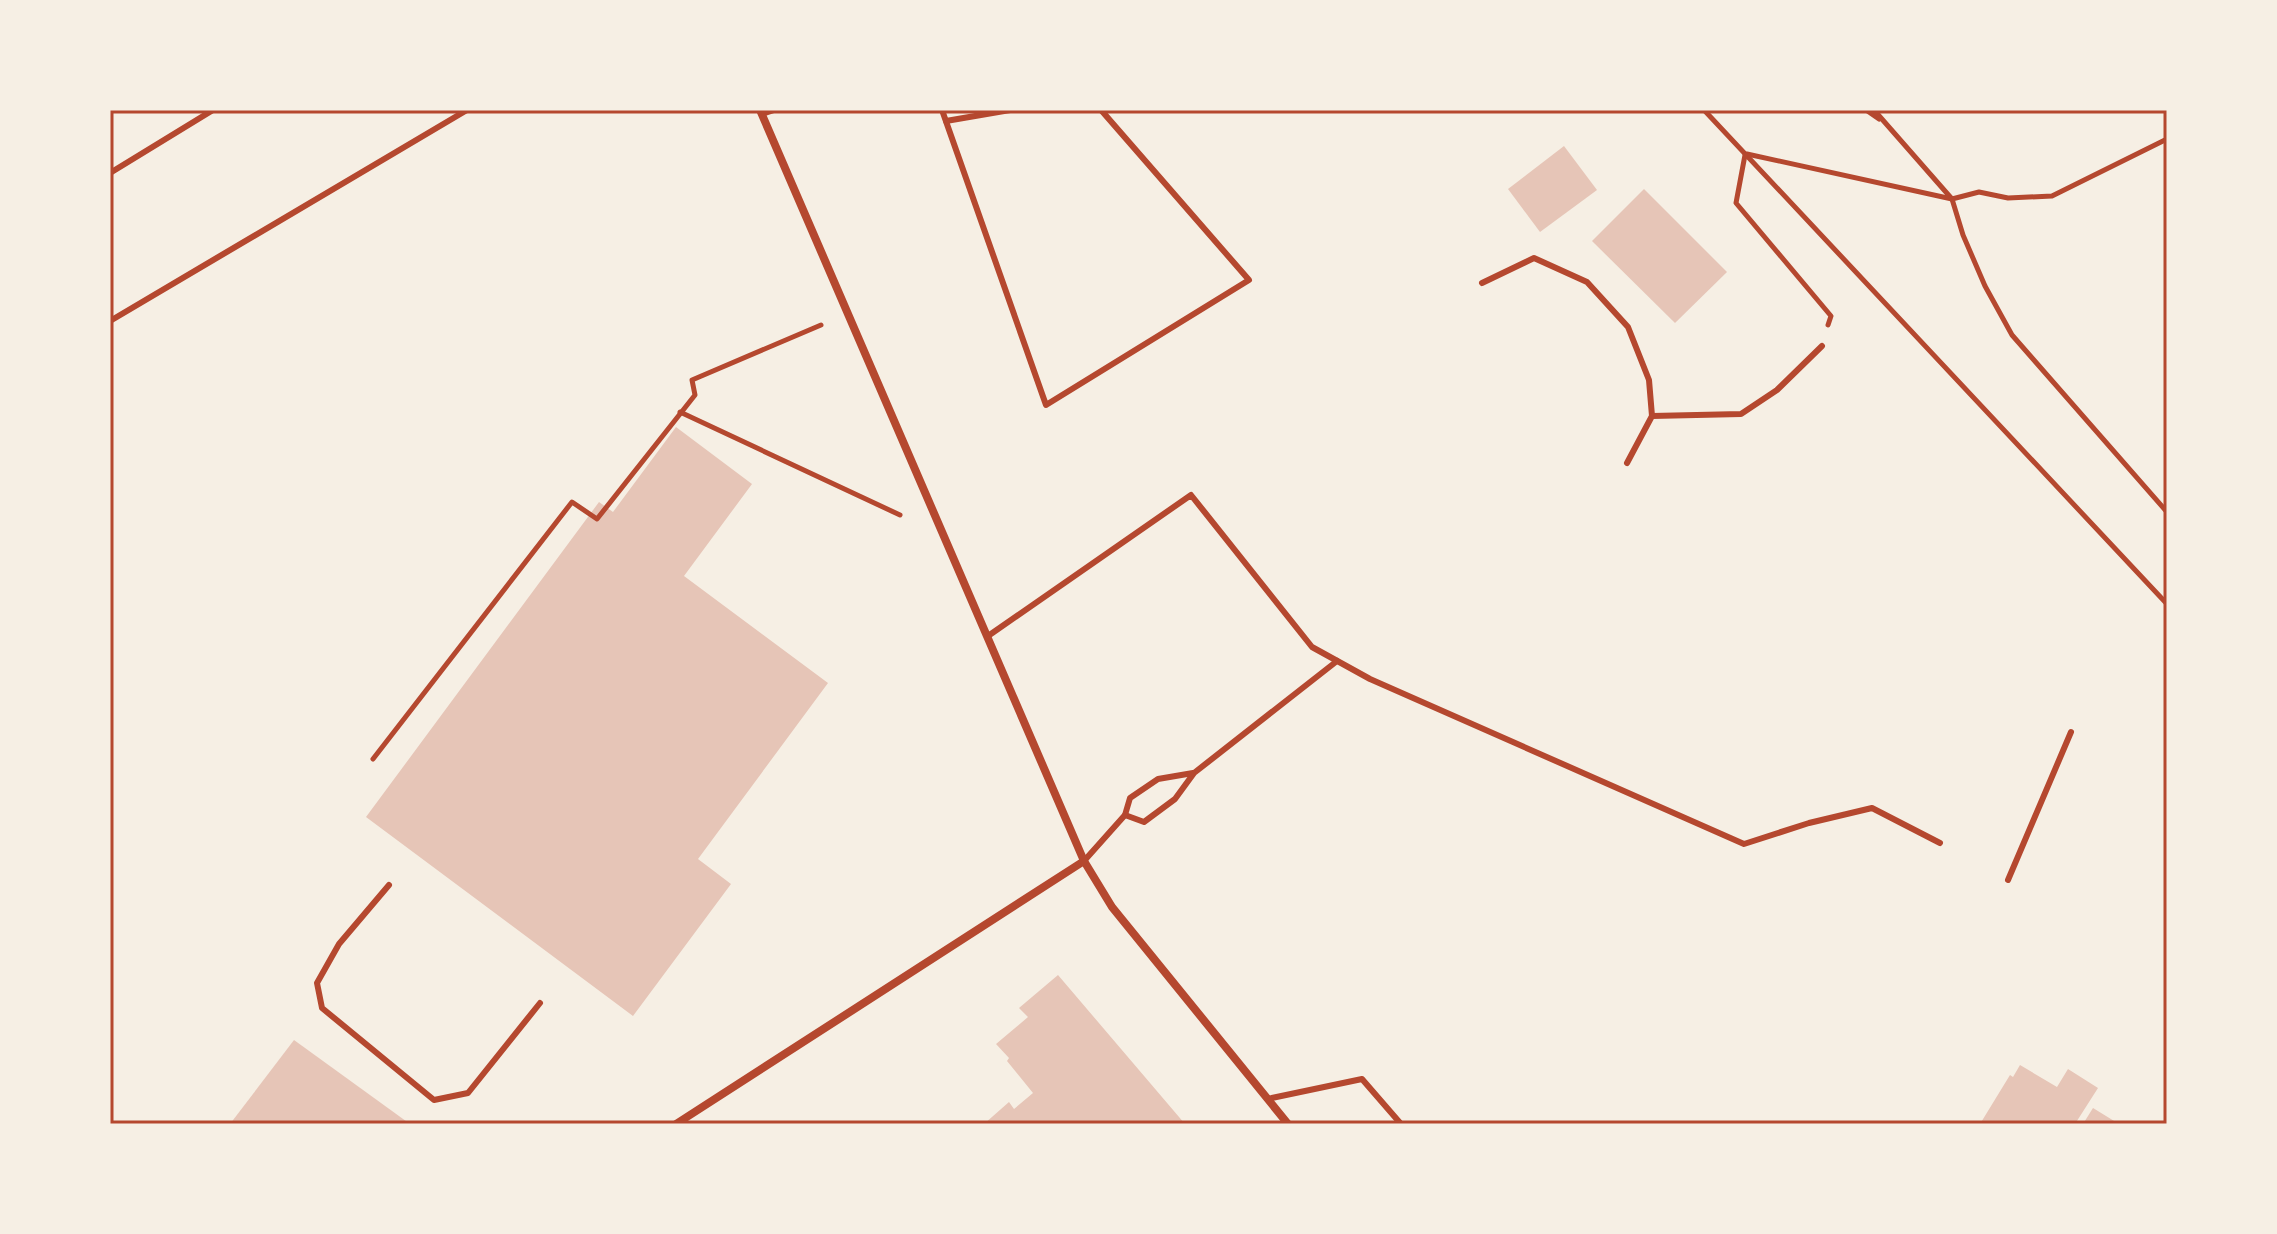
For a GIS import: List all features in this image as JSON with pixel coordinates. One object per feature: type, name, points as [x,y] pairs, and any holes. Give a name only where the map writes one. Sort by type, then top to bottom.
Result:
[{"type":"street","points":[[761,112],[1084,861],[1112,907],[1288,1124]]},
{"type":"street","points":[[676,1124],[1084,861]]},
{"type":"lane","points":[[110,173],[213,110]]},
{"type":"lane","points":[[110,321],[467,110]]},
{"type":"lane","points":[[761,112],[774,110]]},
{"type":"lane","points":[[942,110],[1046,405],[1249,280],[1101,110]]},
{"type":"lane","points":[[946,121],[1010,110]]},
{"type":"lane","points":[[1482,283],[1534,258],[1587,282],[1628,327],[1649,380],[1652,416],[1627,463]]},
{"type":"lane","points":[[1652,416],[1741,414],[1777,390],[1822,346]]},
{"type":"lane","points":[[988,636],[1191,495],[1312,647],[1370,679],[1744,844],[1809,823],[1872,808],[1940,843]]},
{"type":"lane","points":[[1125,815],[1144,822],[1175,799],[1194,773],[1337,661]]},
{"type":"lane","points":[[2008,880],[2071,732]]},
{"type":"lane","points":[[1084,861],[1125,815],[1130,798],[1158,779],[1194,773]]},
{"type":"lane","points":[[389,885],[339,944],[317,983],[322,1008],[434,1100],[468,1093],[540,1003]]},
{"type":"lane","points":[[1267,1099],[1362,1079],[1401,1124]]},
{"type":"path","points":[[1704,110],[2167,604]]},
{"type":"path","points":[[1866,110],[1887,125]]},
{"type":"path","points":[[1874,110],[1952,199],[1963,235],[1985,286],[2012,335],[2167,512]]},
{"type":"path","points":[[1745,154],[1952,199],[1979,192],[2008,198],[2052,196],[2167,139]]},
{"type":"path","points":[[1745,154],[1736,203],[1831,316],[1822,346]]},
{"type":"path","points":[[373,759],[572,502],[597,519],[695,395],[692,380],[821,325]]},
{"type":"path","points":[[680,412],[900,515]]},
{"type":"building","points":[[1564,146],[1597,190],[1540,232],[1508,189]]},
{"type":"building","points":[[1644,189],[1727,272],[1675,323],[1592,241]]},
{"type":"building","points":[[676,427],[752,484],[684,576],[828,683],[698,859],[731,884],[633,1016],[366,817],[599,502],[613,512]]},
{"type":"building","points":[[1058,975],[1185,1124],[984,1124],[1009,1102],[1014,1109],[1033,1093],[996,1044],[1028,1017],[1019,1008]]},
{"type":"building","points":[[294,1040],[410,1124],[230,1124]]},
{"type":"building","points":[[2020,1065],[2057,1087],[2068,1069],[2098,1088],[2075,1124],[1980,1124],[2010,1075],[2013,1077]]},
{"type":"building","points":[[2093,1108],[2119,1124],[2083,1124]]}]
